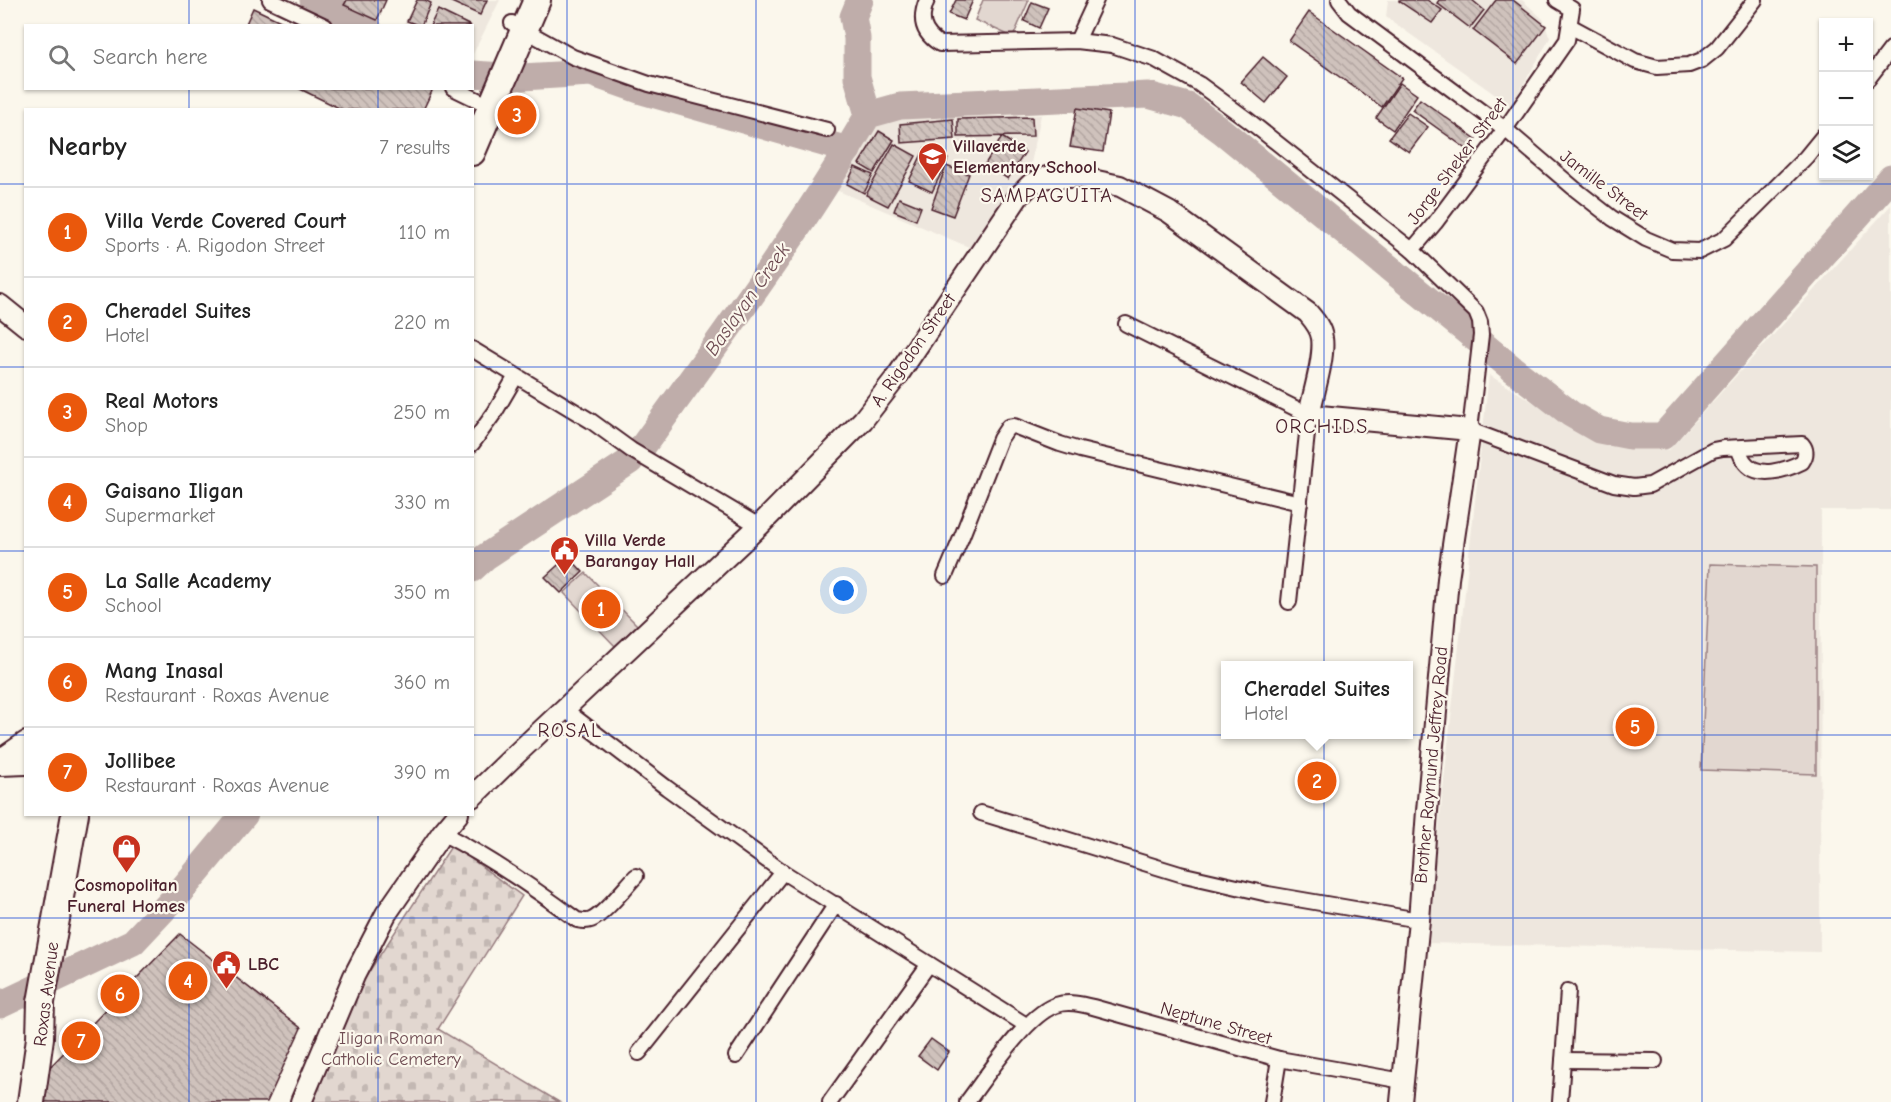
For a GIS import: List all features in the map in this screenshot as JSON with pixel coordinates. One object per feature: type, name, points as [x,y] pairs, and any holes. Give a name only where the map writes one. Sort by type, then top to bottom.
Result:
[{"type":"highway","points":[[474,145],[486,100],[506,56],[519,18],[537,0]]},
{"type":"highway","points":[[0,761],[24,761]]},
{"type":"highway","name":"Roxas Avenue","points":[[31,1102],[40,1038],[41,1002],[75,816]]},
{"type":"highway","points":[[19,1102],[30,1036],[41,1002]]},
{"type":"street","points":[[270,0],[321,24]]},
{"type":"street","points":[[927,0],[923,10],[923,23],[929,37],[940,44],[1077,41],[1112,45],[1154,59],[1199,84],[1248,120],[1412,250]]},
{"type":"street","points":[[1077,41],[1096,0]]},
{"type":"street","name":"Jamille Street","points":[[1339,0],[1349,13],[1505,129],[1612,218],[1646,240],[1672,250],[1700,251],[1724,239],[1819,141]]},
{"type":"street","points":[[1557,0],[1572,9],[1570,26],[1635,61],[1657,67],[1689,65],[1702,60],[1717,48],[1755,0]]},
{"type":"street","points":[[519,18],[573,57],[649,84],[827,130]]},
{"type":"street","name":"Jorge Sheker Street","points":[[1470,430],[1481,335],[1480,322],[1476,312],[1412,250],[1505,129],[1567,40],[1570,26]]},
{"type":"street","points":[[1873,74],[1891,49]]},
{"type":"street","points":[[458,90],[486,100]]},
{"type":"street","name":"A. Rigodon Street","points":[[474,795],[759,526],[863,420],[898,375],[1018,197],[1031,184],[1047,177],[1078,177],[1120,186],[1168,212],[1308,313],[1316,323],[1322,337],[1321,356],[1309,415]]},
{"type":"street","points":[[0,305],[24,324]]},
{"type":"street","points":[[1126,324],[1309,415],[1470,430],[1614,484],[1634,487],[1650,485],[1713,450],[1738,448]]},
{"type":"street","points":[[474,350],[591,421],[631,450],[759,526]]},
{"type":"street","points":[[474,441],[495,412],[516,376]]},
{"type":"street","points":[[1289,602],[1309,415]]},
{"type":"street","points":[[945,576],[1000,439],[1008,428],[1014,426],[1080,450],[1300,503]]},
{"type":"street","name":"Brother Raymund Jeffrey Road","points":[[1401,1102],[1448,579],[1470,430]]},
{"type":"street","points":[[564,709],[667,788],[783,872],[1026,1025]]},
{"type":"street","points":[[0,761],[24,743]]},
{"type":"street","points":[[981,813],[1180,874],[1268,894],[1419,920]]},
{"type":"street","points":[[301,1102],[354,976],[380,924],[442,833],[456,816]]},
{"type":"street","points":[[442,833],[479,852],[577,920],[584,922],[600,915],[636,876]]},
{"type":"street","points":[[639,1053],[783,872]]},
{"type":"street","points":[[736,1056],[836,904]]},
{"type":"street","points":[[830,1102],[929,964]]},
{"type":"street","points":[[1560,1102],[1568,991]]},
{"type":"street","name":"Neptune Street","points":[[967,1102],[1026,1025],[1057,1004],[1074,1003],[1279,1059],[1403,1081]]},
{"type":"street","points":[[1272,1102],[1279,1059]]},
{"type":"street","points":[[1563,1059],[1655,1061]]},
{"type":"shaded area","points":[[415,0],[500,0],[474,52],[474,24],[404,24]]},
{"type":"shaded area","points":[[1388,0],[1522,0],[1543,19],[1550,38],[1511,106],[1386,17]]},
{"type":"shaded area","name":"Villaverde Elementary School","points":[[1041,115],[1029,173],[971,248],[836,190],[875,126],[904,118]]},
{"type":"shaded area","points":[[1891,205],[1891,510],[1821,510],[1820,952],[1426,943],[1489,375],[1598,442],[1669,450]]},
{"type":"green space","points":[[983,0],[1029,0],[1013,37],[975,20]]},
{"type":"green space","points":[[1710,564],[1816,567],[1816,774],[1701,770]]},
{"type":"green space","points":[[586,573],[637,625],[615,646],[564,593]]},
{"type":"green space","name":"Iligan Roman Catholic Cemetery","points":[[452,845],[522,896],[438,1029],[559,1102],[313,1102],[357,990]]},
{"type":"building","points":[[347,0],[386,0],[377,20],[344,5]]},
{"type":"building","points":[[417,0],[431,3],[422,24],[407,21]]},
{"type":"building","points":[[447,0],[487,0],[480,15]]},
{"type":"building","points":[[956,0],[973,0],[964,20],[949,14]]},
{"type":"building","points":[[1399,0],[1427,0],[1442,10],[1432,23]]},
{"type":"building","points":[[1439,0],[1472,0],[1484,10],[1470,28],[1437,3]]},
{"type":"building","points":[[1496,0],[1513,0],[1546,26],[1517,64],[1473,30]]},
{"type":"building","points":[[1032,2],[1048,8],[1039,28],[1024,21]]},
{"type":"building","points":[[253,8],[287,24],[246,24]]},
{"type":"building","points":[[438,10],[467,24],[431,24]]},
{"type":"building","points":[[1309,12],[1402,78],[1382,107],[1289,41]]},
{"type":"building","points":[[1263,57],[1287,77],[1266,103],[1241,82]]},
{"type":"building","points":[[1400,83],[1417,95],[1393,130],[1376,118]]},
{"type":"building","points":[[302,90],[432,91],[424,108],[339,108]]},
{"type":"building","points":[[1420,99],[1476,139],[1468,150],[1412,110]]},
{"type":"building","points":[[1077,108],[1109,113],[1103,152],[1070,147]]},
{"type":"building","points":[[1408,113],[1428,127],[1409,152],[1389,138]]},
{"type":"building","points":[[1032,117],[1033,136],[958,137],[958,119]]},
{"type":"building","points":[[953,119],[955,139],[901,143],[900,124]]},
{"type":"building","points":[[879,131],[894,140],[874,173],[859,164]]},
{"type":"building","points":[[1002,137],[1025,152],[1008,179],[985,164]]},
{"type":"building","points":[[894,144],[916,156],[888,206],[866,195]]},
{"type":"building","points":[[925,148],[948,159],[932,192],[909,181]]},
{"type":"building","points":[[946,166],[969,174],[953,216],[931,208]]},
{"type":"building","points":[[855,167],[873,175],[864,193],[847,184]]},
{"type":"building","points":[[899,198],[921,207],[916,220],[894,211]]},
{"type":"building","name":"Villa Verde Barangay Hall","points":[[568,556],[583,572],[561,593],[545,577]]},
{"type":"building","points":[[180,934],[301,1028],[267,1102],[42,1102],[45,1072]]},
{"type":"building","points":[[931,1039],[949,1052],[937,1070],[918,1056]]},
{"type":"waterway","points":[[313,0],[364,24]]},
{"type":"waterway","name":"Baslayan Creek","points":[[860,0],[853,17],[857,38],[857,77],[868,115]]},
{"type":"waterway","points":[[474,74],[522,77],[591,73],[642,91],[848,150]]},
{"type":"waterway","points":[[643,446],[788,242],[868,115],[900,106],[1148,95],[1188,106],[1222,131],[1571,414],[1599,430],[1630,436],[1663,436],[1891,178]]},
{"type":"waterway","name":"Baslayan Creek","points":[[474,567],[485,557],[630,461]]},
{"type":"waterway","name":"Baslayan Creek","points":[[0,1005],[133,942],[180,892],[243,816]]},
{"type":"place","name":"Real Motors","points":[[517,115]]},
{"type":"place","name":"Villaverde Elementary School","points":[[932,182]]},
{"type":"place","name":"Villa Verde Barangay Hall","points":[[564,576]]},
{"type":"place","name":"Villa Verde Covered Court","points":[[601,609]]},
{"type":"place","name":"La Salle Academy","points":[[1635,727]]},
{"type":"place","name":"Cheradel Suites","points":[[1317,781]]},
{"type":"place","name":"Cosmopolitan Funeral Homes","points":[[126,874]]},
{"type":"place","name":"Gaisano Iligan","points":[[188,981]]},
{"type":"place","name":"LBC","points":[[227,990]]},
{"type":"place","name":"Mang Inasal","points":[[120,994]]},
{"type":"place","name":"Jollibee","points":[[81,1041]]},
{"type":"district","name":"SAMPAGUITA","points":[[1047,195]]},
{"type":"district","name":"ORCHIDS","points":[[1322,426]]},
{"type":"district","name":"ROSAL","points":[[570,730]]}]
